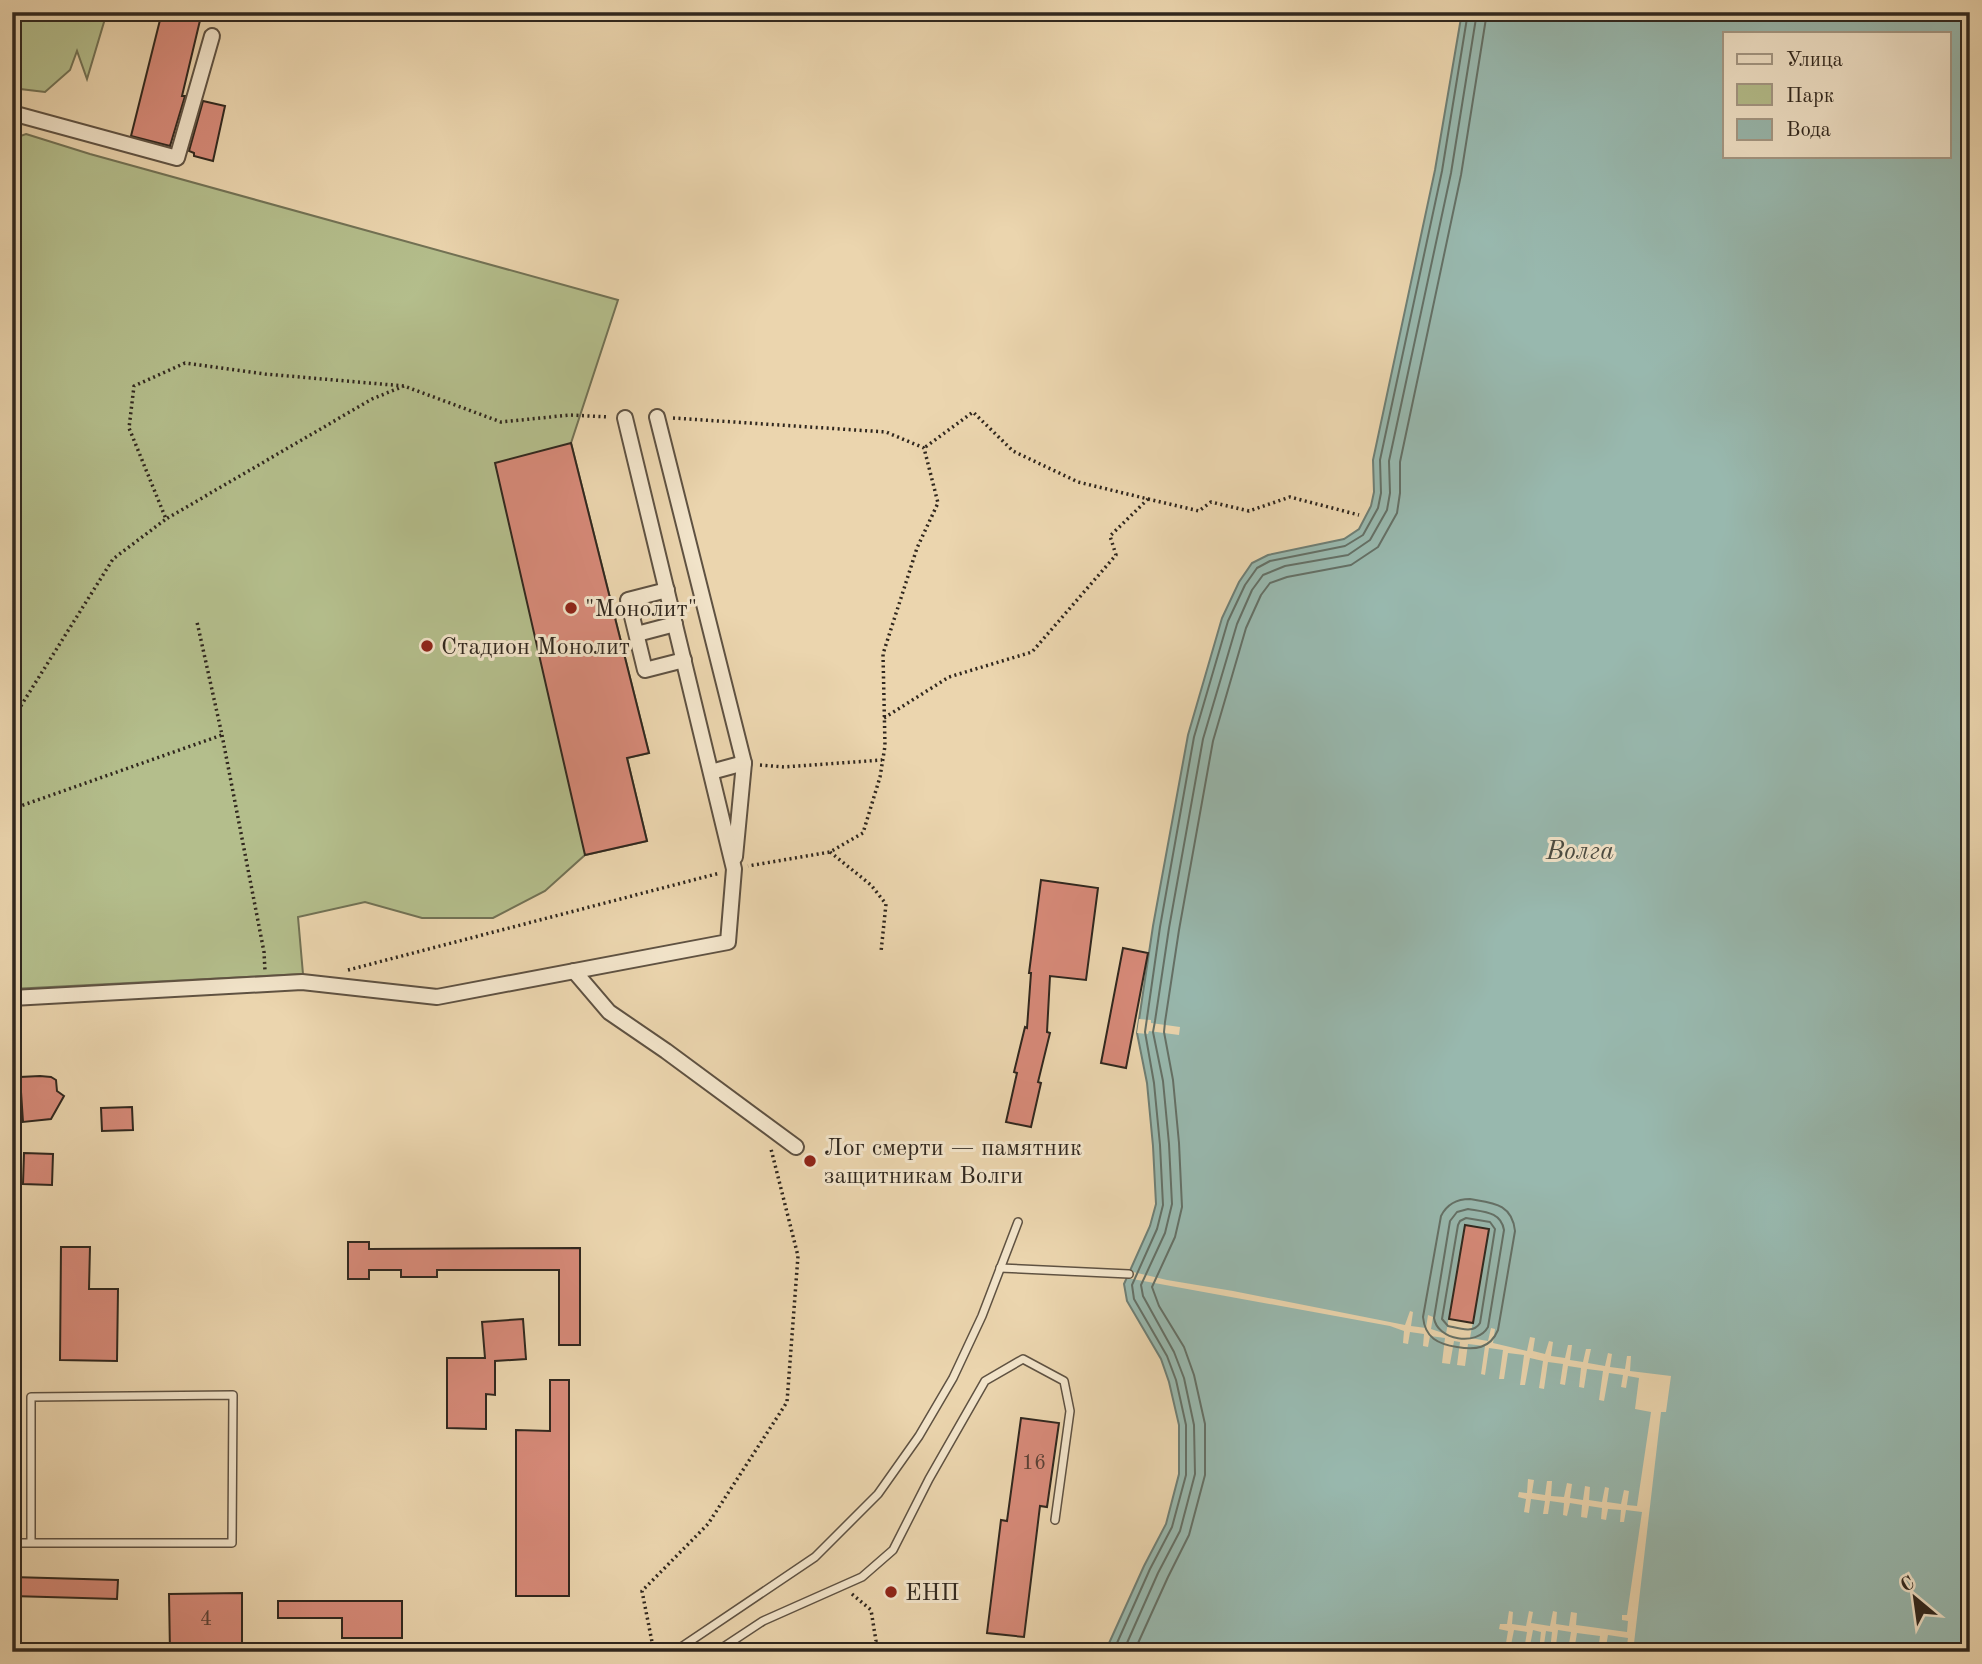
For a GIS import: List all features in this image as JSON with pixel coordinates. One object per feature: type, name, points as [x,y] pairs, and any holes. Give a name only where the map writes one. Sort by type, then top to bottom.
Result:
[{"type":"street","points":[[12,113],[177,158],[212,36]]},
{"type":"street","points":[[12,998],[302,982],[437,997],[728,942],[744,763],[657,417]]},
{"type":"street","points":[[625,418],[734,869]]},
{"type":"street","points":[[667,590],[628,600],[636,634],[645,670],[684,660]]},
{"type":"street","points":[[636,634],[675,624]]},
{"type":"street","points":[[711,772],[744,763]]},
{"type":"street","points":[[574,971],[609,1012],[796,1147]]},
{"type":"lane","points":[[674,1652],[815,1558],[878,1494],[919,1436],[953,1378],[982,1316],[1018,1222]]},
{"type":"lane","points":[[1000,1268],[1129,1274]]},
{"type":"lane","points":[[716,1652],[763,1621],[862,1577],[893,1550],[929,1479],[985,1381],[1023,1359],[1064,1381],[1070,1411],[1055,1521]]},
{"type":"lane","points":[[12,1543],[31,1543],[232,1543],[233,1395],[31,1397],[31,1543]]},
{"type":"path","points":[[166,520],[129,428],[134,386],[185,363],[265,374],[404,386],[501,422],[570,415],[625,418]]},
{"type":"path","points":[[12,720],[113,559],[166,520],[372,399],[404,386]]},
{"type":"path","points":[[924,448],[973,412],[1013,451],[1078,482],[1199,511],[1211,502],[1249,511],[1290,498],[1359,515]]},
{"type":"path","points":[[657,417],[886,432],[924,448]]},
{"type":"path","points":[[344,971],[734,869],[830,852],[863,833],[880,777],[885,746],[883,654],[917,548],[938,503],[924,448]]},
{"type":"path","points":[[884,718],[949,677],[1032,652],[1116,555],[1110,536],[1148,499]]},
{"type":"path","points":[[197,622],[264,952]]},
{"type":"path","points":[[12,809],[222,736]]},
{"type":"path","points":[[744,763],[784,767],[883,760]]},
{"type":"path","points":[[830,852],[872,885],[886,904],[881,952]]},
{"type":"path","points":[[653,1652],[642,1591],[708,1524],[787,1402],[798,1256],[765,1125]]},
{"type":"path","points":[[843,1586],[871,1610],[876,1641],[872,1652]]},
{"type":"green space","points":[[12,12],[107,12],[87,79],[77,51],[70,70],[45,92],[12,88]]},
{"type":"green space","points":[[26,134],[618,300],[571,443],[649,753],[627,758],[647,841],[585,855],[545,891],[493,918],[422,918],[365,902],[298,917],[303,974],[12,989],[12,139]]},
{"type":"water","name":"Волга","points":[[1462,12],[1970,12],[1970,1652],[1105,1652],[1166,1524],[1179,1474],[1179,1425],[1169,1382],[1161,1359],[1127,1301],[1124,1284],[1150,1226],[1156,1204],[1147,1083],[1137,1033],[1153,926],[1188,735],[1222,618],[1239,582],[1252,563],[1268,555],[1344,539],[1359,529],[1371,506],[1374,492],[1373,460],[1435,170]]},
{"type":"pier","points":[[1139,1019],[1180,1027],[1179,1035],[1149,1031],[1148,1034],[1137,1033]]},
{"type":"pier","points":[[1465,1225],[1489,1229],[1470,1338],[1488,1341],[1491,1328],[1495,1329],[1493,1343],[1527,1351],[1530,1337],[1535,1338],[1533,1351],[1545,1354],[1549,1341],[1553,1342],[1551,1356],[1565,1358],[1568,1345],[1572,1345],[1570,1360],[1583,1362],[1586,1349],[1591,1349],[1588,1363],[1605,1366],[1608,1353],[1612,1354],[1610,1367],[1625,1369],[1627,1356],[1631,1356],[1630,1371],[1671,1376],[1666,1412],[1661,1412],[1633,1652],[1626,1652],[1628,1638],[1608,1635],[1605,1652],[1598,1652],[1600,1636],[1577,1633],[1574,1651],[1568,1650],[1571,1632],[1558,1630],[1555,1652],[1550,1651],[1552,1632],[1546,1631],[1543,1651],[1539,1651],[1541,1632],[1533,1630],[1529,1651],[1524,1650],[1527,1632],[1514,1630],[1510,1650],[1505,1649],[1508,1631],[1499,1629],[1500,1624],[1507,1624],[1509,1611],[1513,1612],[1512,1624],[1526,1626],[1529,1611],[1533,1612],[1531,1623],[1550,1626],[1553,1611],[1557,1612],[1556,1624],[1569,1626],[1571,1612],[1577,1613],[1576,1625],[1627,1632],[1628,1621],[1622,1620],[1622,1615],[1627,1615],[1642,1512],[1626,1510],[1624,1522],[1620,1522],[1621,1510],[1608,1509],[1606,1520],[1601,1519],[1602,1508],[1589,1506],[1587,1518],[1581,1517],[1582,1505],[1570,1503],[1567,1516],[1563,1515],[1564,1503],[1550,1501],[1548,1514],[1543,1514],[1545,1501],[1531,1499],[1529,1513],[1524,1512],[1526,1499],[1518,1497],[1519,1492],[1527,1493],[1528,1479],[1534,1480],[1532,1493],[1545,1495],[1547,1481],[1552,1481],[1551,1496],[1564,1497],[1567,1483],[1572,1484],[1570,1498],[1583,1500],[1585,1486],[1590,1487],[1589,1500],[1602,1502],[1605,1487],[1609,1488],[1607,1502],[1621,1504],[1624,1490],[1629,1491],[1627,1505],[1637,1506],[1651,1412],[1635,1409],[1639,1378],[1628,1376],[1626,1388],[1621,1387],[1623,1375],[1609,1373],[1604,1401],[1599,1400],[1603,1371],[1587,1369],[1584,1388],[1579,1387],[1581,1368],[1568,1366],[1565,1385],[1560,1384],[1563,1364],[1548,1362],[1544,1389],[1539,1388],[1543,1361],[1530,1358],[1525,1385],[1520,1385],[1524,1355],[1508,1353],[1504,1379],[1499,1379],[1503,1350],[1489,1348],[1485,1375],[1481,1374],[1485,1346],[1468,1344],[1465,1366],[1457,1365],[1460,1342],[1454,1341],[1450,1364],[1442,1363],[1445,1338],[1430,1336],[1428,1347],[1423,1346],[1424,1334],[1410,1332],[1408,1344],[1403,1343],[1404,1331],[1390,1326],[1127,1278],[1129,1271],[1405,1325],[1410,1311],[1413,1312],[1411,1326],[1426,1328],[1428,1315],[1433,1317],[1431,1329],[1446,1334]]},
{"type":"building","points":[[162,12],[202,12],[182,96],[185,96],[170,146],[131,136]]},
{"type":"building","points":[[203,101],[225,106],[213,161],[194,156],[194,153],[189,151]]},
{"type":"building","name":"\"Монолит\"","points":[[571,443],[649,753],[627,758],[647,841],[585,855],[495,463]]},
{"type":"building","points":[[1041,880],[1098,888],[1086,980],[1050,976],[1047,1032],[1050,1033],[1031,1127],[1006,1122],[1017,1073],[1014,1072],[1025,1027],[1027,1028],[1029,973]]},
{"type":"building","points":[[1123,948],[1148,953],[1126,1068],[1101,1063]]},
{"type":"building","points":[[40,1076],[56,1080],[57,1091],[64,1096],[51,1119],[23,1122],[20,1077]]},
{"type":"building","points":[[132,1107],[133,1130],[102,1131],[101,1108]]},
{"type":"building","points":[[24,1153],[53,1154],[52,1185],[23,1184]]},
{"type":"building","points":[[1465,1225],[1489,1229],[1473,1323],[1449,1319]]},
{"type":"building","points":[[348,1242],[369,1242],[369,1249],[580,1248],[580,1345],[559,1345],[559,1270],[437,1270],[437,1277],[401,1277],[401,1270],[369,1270],[369,1279],[348,1279]]},
{"type":"building","points":[[61,1247],[90,1247],[89,1289],[118,1289],[117,1361],[60,1360]]},
{"type":"building","points":[[523,1319],[526,1359],[495,1361],[495,1395],[486,1394],[486,1429],[447,1428],[447,1358],[485,1358],[482,1322]]},
{"type":"building","points":[[550,1380],[569,1380],[569,1596],[516,1596],[516,1430],[550,1431]]},
{"type":"building","points":[[1021,1418],[1059,1423],[1047,1507],[1040,1506],[1024,1637],[987,1633],[1001,1520],[1007,1521]]},
{"type":"building","points":[[12,1577],[118,1580],[117,1599],[12,1596]]},
{"type":"building","points":[[242,1593],[242,1652],[170,1652],[169,1594]]},
{"type":"building","points":[[278,1601],[402,1601],[402,1638],[342,1638],[342,1618],[278,1618]]},
{"type":"place","name":"\"Монолит\"","points":[[571,608]]},
{"type":"place","name":"Стадион Монолит","points":[[427,646]]},
{"type":"place","name":"Лог смерти — памятник защитникам Волги","points":[[810,1161]]},
{"type":"place","name":"ЕНП","points":[[891,1592]]}]
